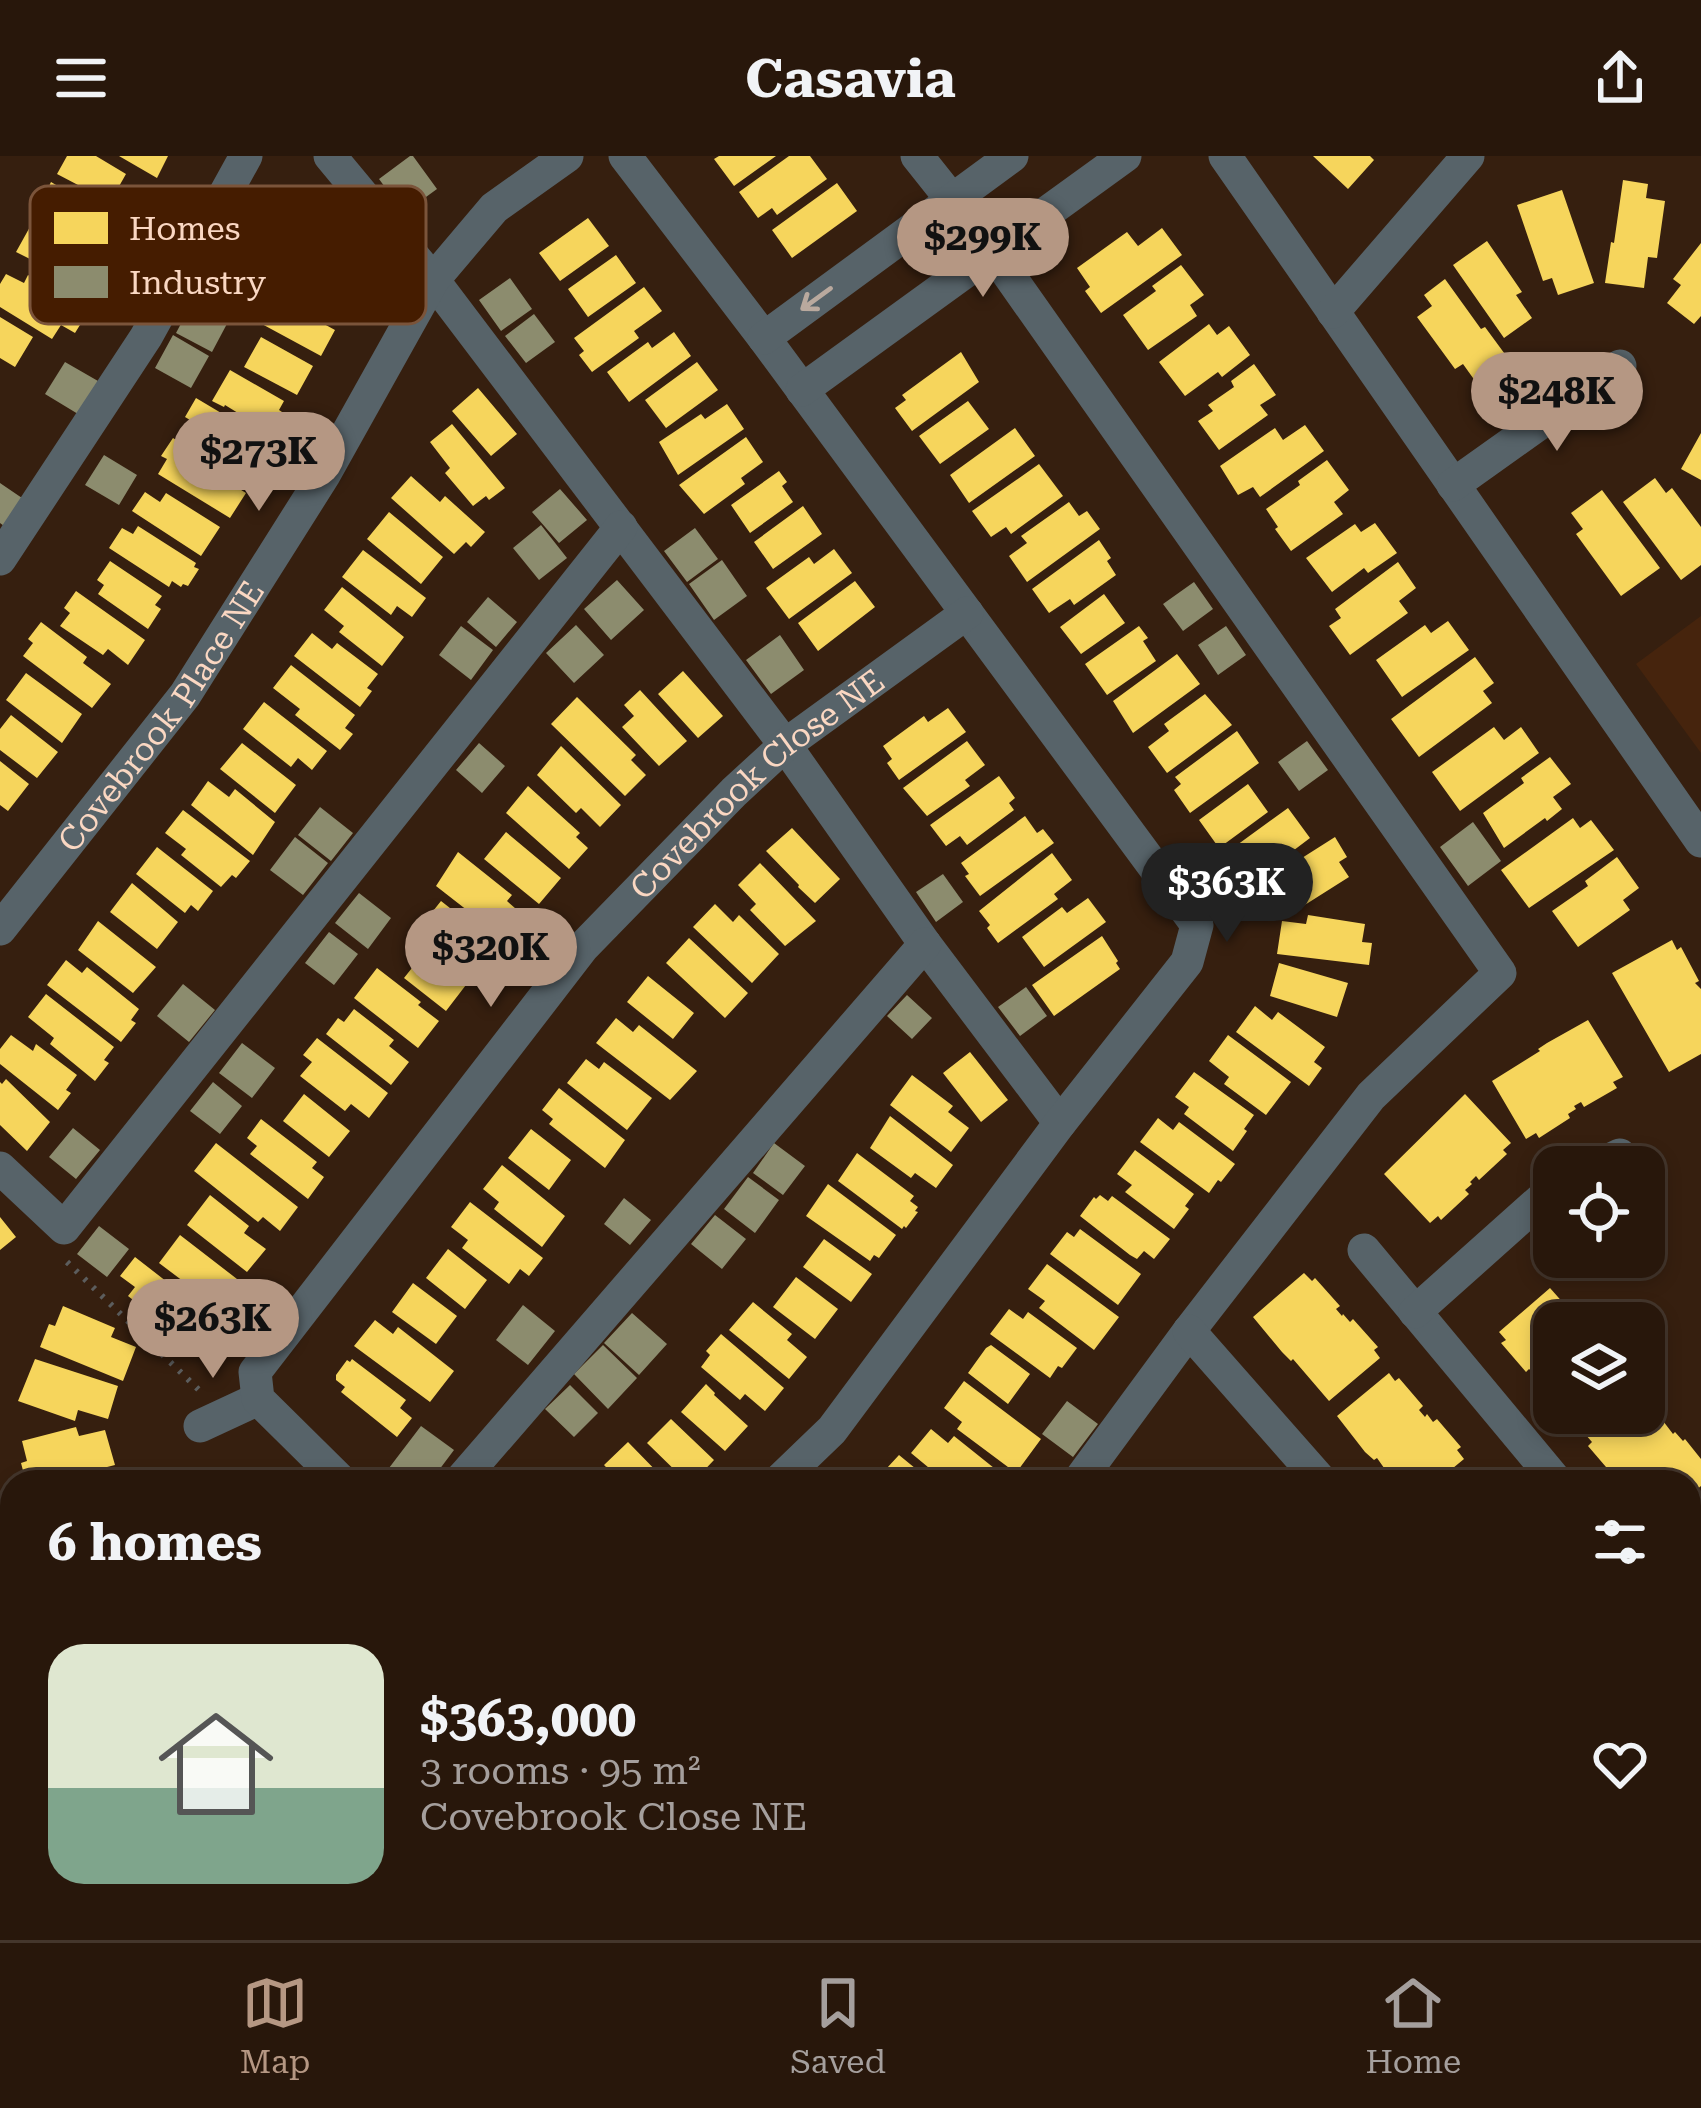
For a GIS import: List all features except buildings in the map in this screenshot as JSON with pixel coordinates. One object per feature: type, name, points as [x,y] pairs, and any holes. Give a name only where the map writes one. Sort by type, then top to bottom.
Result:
[{"type":"street","points":[[229,186],[246,156]]},
{"type":"street","points":[[330,156],[355,186]]},
{"type":"street","name":"Covebrook Place NE","points":[[426,293],[494,208],[567,156]]},
{"type":"street","points":[[625,156],[1197,925],[1187,962],[1060,1123],[832,1430],[790,1470]]},
{"type":"street","points":[[917,156],[952,200]]},
{"type":"street","points":[[764,338],[1012,156]]},
{"type":"street","points":[[802,390],[1125,156]]},
{"type":"street","points":[[1225,156],[1701,841]]},
{"type":"street","points":[[1333,312],[1468,156]]},
{"type":"street","points":[[992,251],[1501,974],[1371,1096],[1087,1470]]},
{"type":"street","points":[[426,272],[785,746],[1060,1123]]},
{"type":"street","points":[[0,559],[153,324]]},
{"type":"street","name":"Covebrook Place NE","points":[[0,929],[185,695],[324,476],[409,324]]},
{"type":"street","points":[[1454,485],[1620,366]]},
{"type":"street","points":[[0,1168],[64,1228],[621,527]]},
{"type":"street","name":"Covebrook Close NE","points":[[258,1399],[255,1372],[583,947],[785,746],[968,613]]},
{"type":"street","points":[[469,1470],[925,944]]},
{"type":"street","points":[[1415,1312],[1533,1207]]},
{"type":"street","points":[[1364,1250],[1547,1470]]},
{"type":"street","points":[[1189,1330],[1312,1470]]},
{"type":"street","points":[[212,1420],[258,1399],[330,1470]]},
{"type":"path","points":[[52,1247],[212,1420]]},
{"type":"shaded area","points":[[1701,616],[1701,753],[1636,664]]}]
